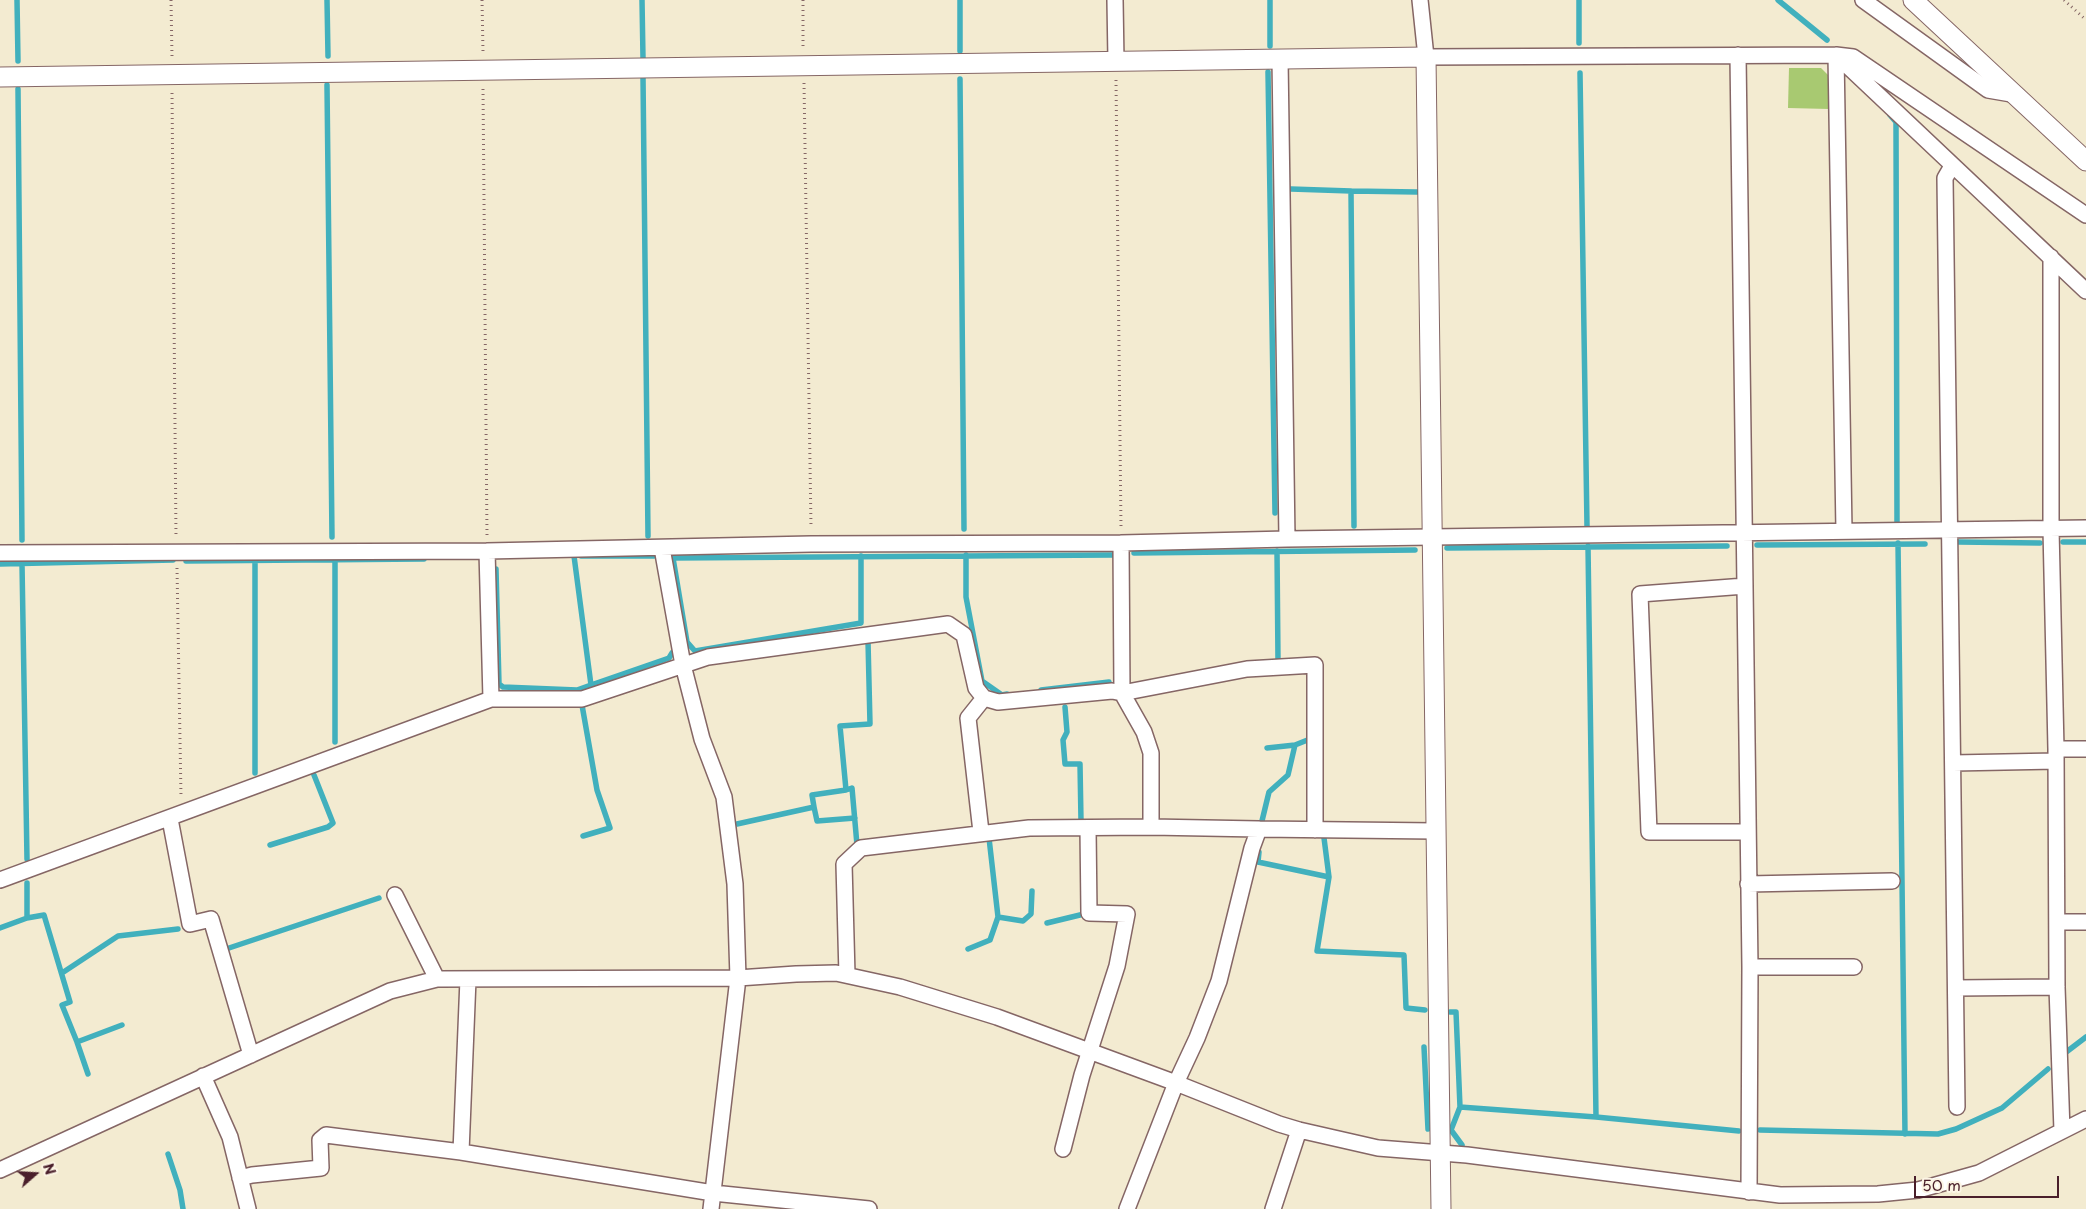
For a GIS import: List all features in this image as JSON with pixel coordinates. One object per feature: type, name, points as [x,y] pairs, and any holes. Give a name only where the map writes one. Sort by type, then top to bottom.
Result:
[{"type":"street","points":[[1115,0],[1116,62]]},
{"type":"street","points":[[1420,0],[1426,57],[1440,1209]]},
{"type":"street","points":[[1863,0],[1988,90],[2017,95]]},
{"type":"street","points":[[1913,0],[2086,161]]},
{"type":"street","points":[[1738,55],[1750,967],[1749,1192]]},
{"type":"street","points":[[0,78],[1426,57],[1836,55],[1853,57],[2086,215]]},
{"type":"street","points":[[1836,55],[2086,291]]},
{"type":"street","points":[[1836,55],[1844,531]]},
{"type":"street","points":[[1280,59],[1287,539]]},
{"type":"street","points":[[1952,166],[1945,178],[1957,1107]]},
{"type":"street","points":[[2051,258],[2050,528],[2056,755],[2057,987],[2062,1131]]},
{"type":"street","points":[[0,553],[487,551],[811,544],[1121,543],[2086,528]]},
{"type":"street","points":[[1121,543],[1122,693],[1144,732],[1151,753],[1151,827]]},
{"type":"street","points":[[662,548],[683,665],[702,739],[724,797],[735,884],[738,978],[711,1209]]},
{"type":"street","points":[[487,551],[491,699]]},
{"type":"street","points":[[1745,586],[1640,594],[1649,832],[1748,832]]},
{"type":"street","points":[[0,880],[176,817],[491,699],[582,699],[708,657],[948,624],[964,635],[976,688],[984,698],[998,702],[1112,691],[1122,693],[1247,669],[1315,664],[1315,830]]},
{"type":"street","points":[[982,832],[968,718],[984,698]]},
{"type":"street","points":[[1953,762],[2056,755],[2086,749]]},
{"type":"street","points":[[176,817],[190,924],[211,919],[251,1055]]},
{"type":"street","points":[[847,976],[844,864],[861,848],[982,832],[1029,828],[1151,827],[1435,830]]},
{"type":"street","points":[[1063,1149],[1090,1052],[1117,966],[1127,914],[1089,913],[1088,828]]},
{"type":"street","points":[[1127,1209],[1176,1083],[1197,1038],[1219,981],[1252,848],[1259,829]]},
{"type":"street","points":[[1748,884],[1892,881]]},
{"type":"street","points":[[395,895],[437,979]]},
{"type":"street","points":[[2058,922],[2086,922]]},
{"type":"street","points":[[1750,967],[1854,967]]},
{"type":"street","points":[[0,1170],[390,992],[437,979],[738,978],[836,973],[900,987],[997,1018],[1299,1130],[1378,1148],[1439,1153],[1749,1192],[1780,1202],[1918,1190],[1979,1172],[2086,1118]]},
{"type":"street","points":[[461,1152],[468,979]]},
{"type":"street","points":[[1956,988],[2057,987]]},
{"type":"street","points":[[203,1076],[230,1137],[248,1209]]},
{"type":"street","points":[[1273,1209],[1299,1130]]},
{"type":"street","points":[[240,1178],[252,1175],[321,1168],[320,1140],[326,1135],[461,1152],[713,1193],[869,1209]]},
{"type":"path","points":[[171,0],[176,551],[176,817]]},
{"type":"path","points":[[482,0],[487,551]]},
{"type":"path","points":[[803,0],[811,544]]},
{"type":"path","points":[[2064,0],[2086,20]]},
{"type":"path","points":[[1116,62],[1121,543]]},
{"type":"green space","points":[[1789,68],[1821,68],[1830,77],[1829,109],[1788,108]]},
{"type":"waterway","points":[[17,0],[18,61]]},
{"type":"waterway","points":[[327,0],[328,56]]},
{"type":"waterway","points":[[642,0],[643,58]]},
{"type":"waterway","points":[[960,0],[960,51]]},
{"type":"waterway","points":[[1270,0],[1270,46]]},
{"type":"waterway","points":[[1579,0],[1579,43]]},
{"type":"waterway","points":[[1778,0],[1827,40]]},
{"type":"waterway","points":[[1268,72],[1275,513]]},
{"type":"waterway","points":[[1580,73],[1587,526]]},
{"type":"waterway","points":[[643,77],[648,536]]},
{"type":"waterway","points":[[960,79],[964,529]]},
{"type":"waterway","points":[[327,85],[332,537]]},
{"type":"waterway","points":[[18,89],[22,540]]},
{"type":"waterway","points":[[1890,115],[1896,122],[1897,522]]},
{"type":"waterway","points":[[1291,189],[1351,191],[1354,526]]},
{"type":"waterway","points":[[1351,191],[1417,192]]},
{"type":"waterway","points":[[1958,542],[2040,543]]},
{"type":"waterway","points":[[2063,542],[2086,542]]},
{"type":"waterway","points":[[1898,543],[1905,1134]]},
{"type":"waterway","points":[[1757,545],[1925,544]]},
{"type":"waterway","points":[[1460,1107],[1596,1117],[1588,546]]},
{"type":"waterway","points":[[1447,548],[1727,546]]},
{"type":"waterway","points":[[1134,553],[1415,550]]},
{"type":"waterway","points":[[1277,551],[1278,661]]},
{"type":"waterway","points":[[966,555],[966,597],[982,681],[1002,695],[1007,694]]},
{"type":"waterway","points":[[694,650],[687,642],[673,558],[1113,555]]},
{"type":"waterway","points":[[574,556],[591,685],[669,658],[672,653]]},
{"type":"waterway","points":[[581,556],[654,556]]},
{"type":"waterway","points":[[695,651],[861,623],[861,556]]},
{"type":"waterway","points":[[186,561],[424,559]]},
{"type":"waterway","points":[[0,564],[173,560]]},
{"type":"waterway","points":[[255,560],[255,773]]},
{"type":"waterway","points":[[335,560],[335,742]]},
{"type":"waterway","points":[[22,564],[27,859]]},
{"type":"waterway","points":[[496,569],[499,684],[503,687],[577,690],[591,685]]},
{"type":"waterway","points":[[857,845],[852,788],[846,790],[840,726],[870,724],[868,641]]},
{"type":"waterway","points":[[1041,690],[1109,682]]},
{"type":"waterway","points":[[582,705],[597,790],[610,828],[583,836]]},
{"type":"waterway","points":[[1065,707],[1067,732],[1063,740],[1065,764],[1080,764],[1081,821]]},
{"type":"waterway","points":[[1267,748],[1295,745],[1310,739]]},
{"type":"waterway","points":[[1261,825],[1269,792],[1288,775],[1295,745]]},
{"type":"waterway","points":[[270,845],[328,827],[333,823],[314,775]]},
{"type":"waterway","points":[[737,824],[814,807],[812,795],[846,790]]},
{"type":"waterway","points":[[814,807],[817,821],[855,818]]},
{"type":"waterway","points":[[968,949],[990,940],[998,917],[989,838]]},
{"type":"waterway","points":[[1324,838],[1329,877]]},
{"type":"waterway","points":[[1259,852],[1258,862],[1329,877],[1317,951],[1404,955],[1406,1008],[1425,1010]]},
{"type":"waterway","points":[[0,928],[27,918],[27,883]]},
{"type":"waterway","points":[[998,917],[1023,921],[1031,914],[1032,891]]},
{"type":"waterway","points":[[226,949],[379,898]]},
{"type":"waterway","points":[[1047,923],[1084,914]]},
{"type":"waterway","points":[[27,918],[44,915],[70,1002],[62,1005],[88,1074]]},
{"type":"waterway","points":[[62,973],[118,936],[178,929]]},
{"type":"waterway","points":[[1450,1012],[1456,1012],[1460,1107],[1451,1130],[1462,1145]]},
{"type":"waterway","points":[[77,1042],[122,1025]]},
{"type":"waterway","points":[[2065,1053],[2086,1037]]},
{"type":"waterway","points":[[1424,1047],[1428,1129]]},
{"type":"waterway","points":[[1760,1130],[1938,1134],[1956,1129],[2002,1108],[2048,1069]]},
{"type":"waterway","points":[[1596,1117],[1739,1131]]},
{"type":"waterway","points":[[168,1154],[180,1190],[183,1209]]}]
